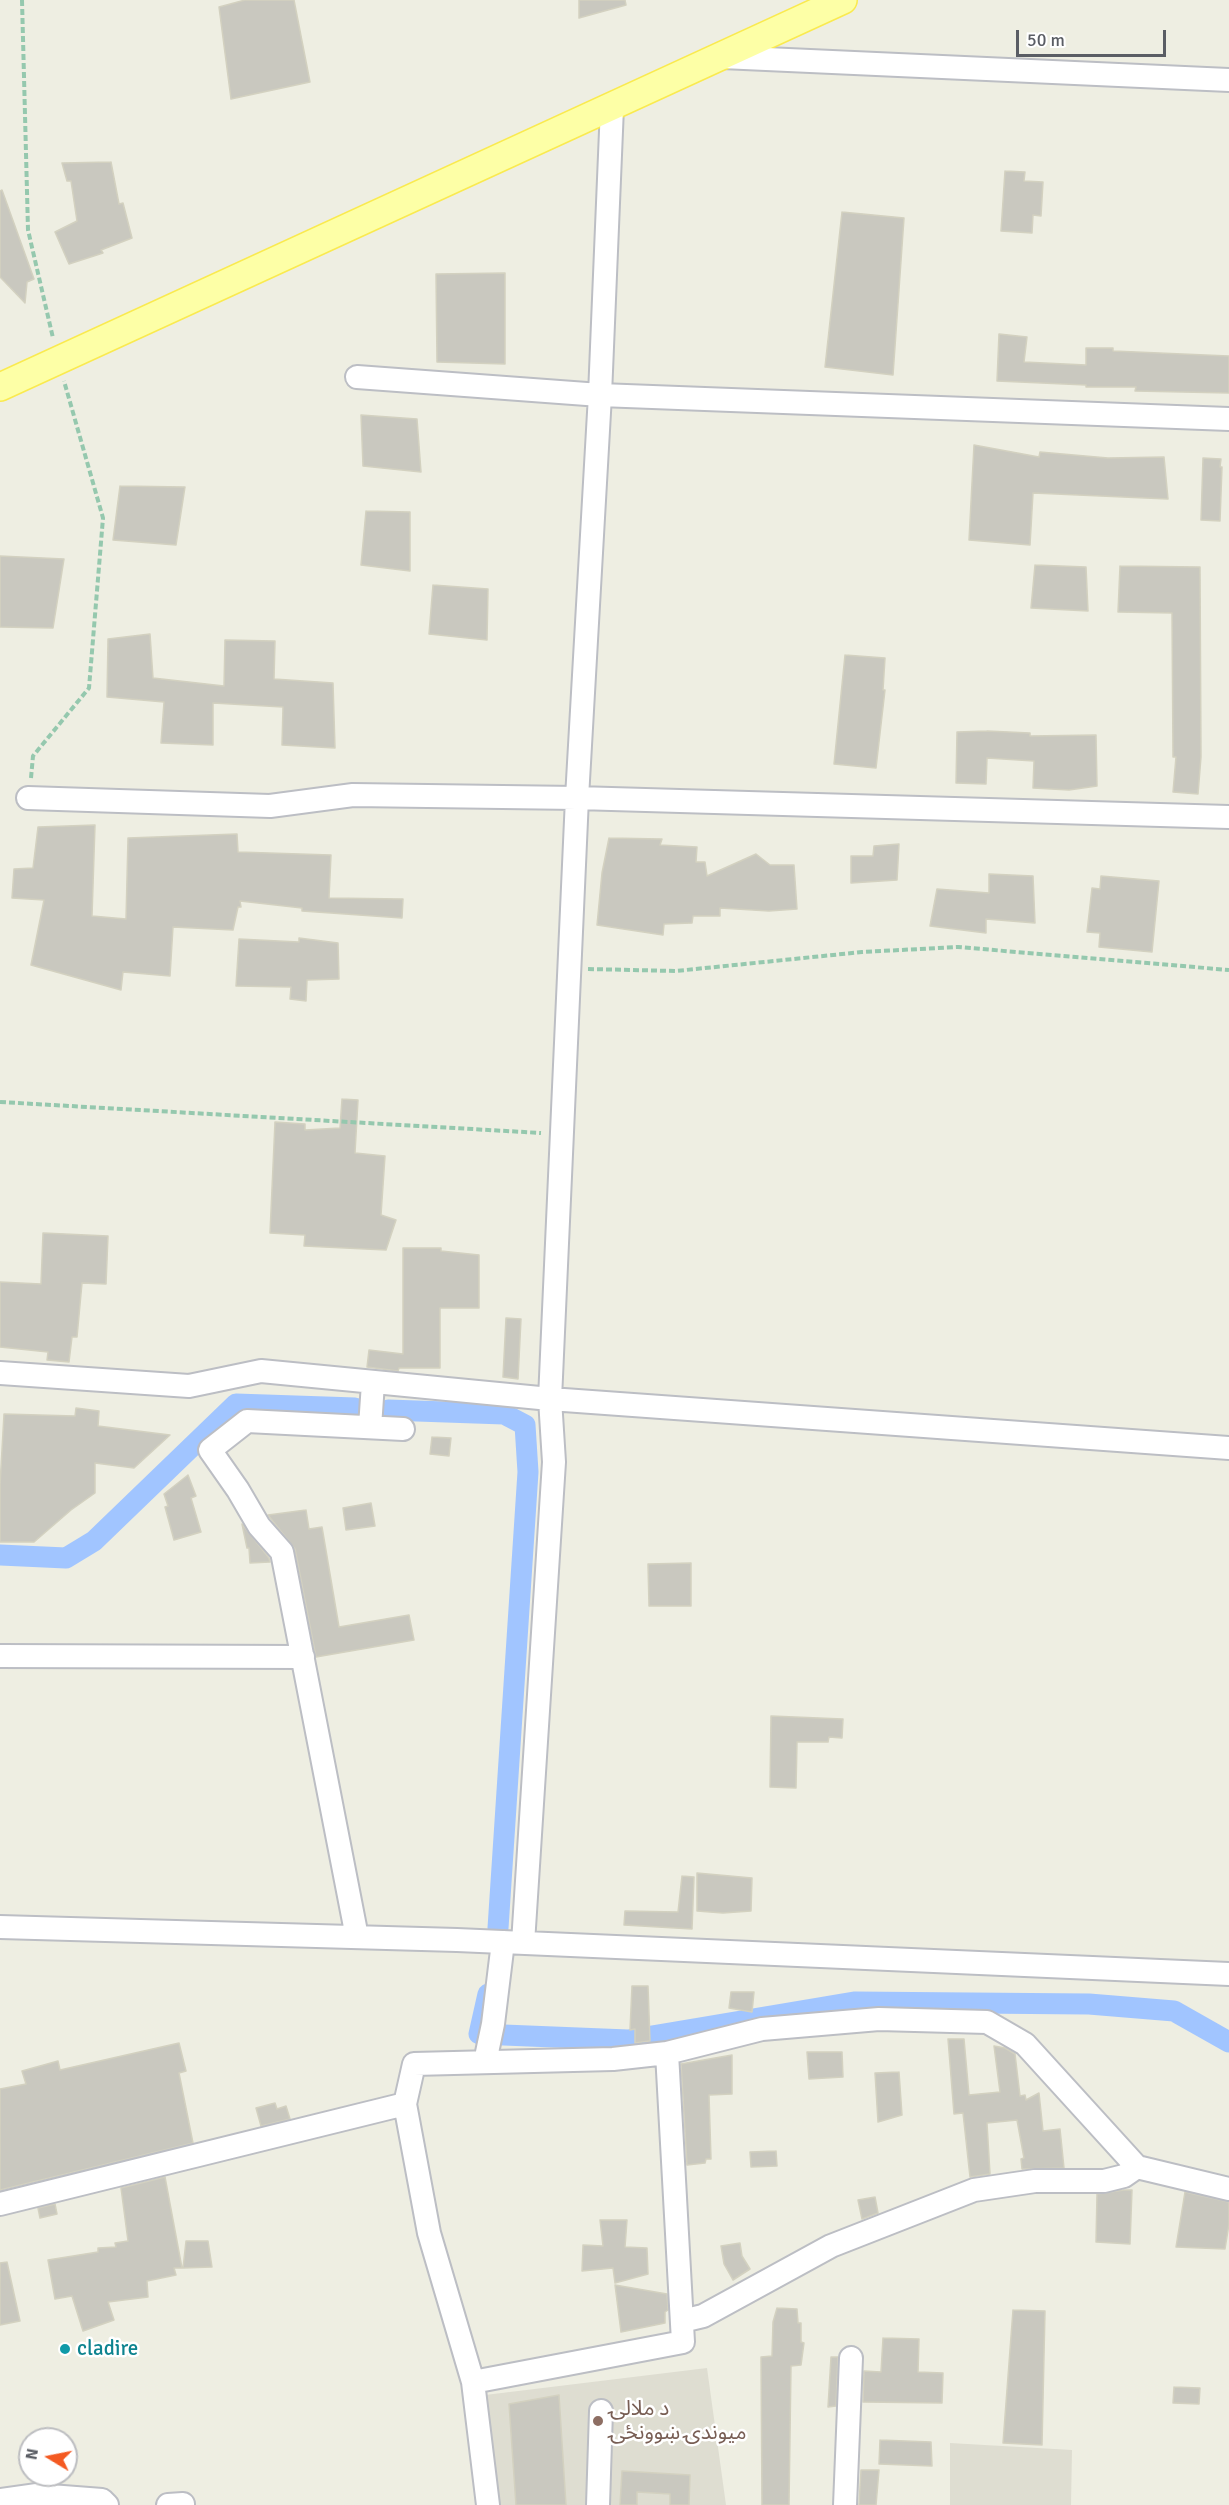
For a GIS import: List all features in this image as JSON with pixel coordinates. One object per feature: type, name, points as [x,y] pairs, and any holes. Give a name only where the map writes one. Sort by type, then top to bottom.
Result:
[{"type":"main road","points":[[0,387],[843,0]]},
{"type":"street","points":[[722,57],[1229,80]]},
{"type":"street","points":[[487,2055],[513,1942],[554,1462],[550,1399],[577,798],[600,395],[612,106]]},
{"type":"street","points":[[357,377],[600,395],[1229,419]]},
{"type":"street","points":[[28,798],[270,806],[353,795],[577,798],[1229,817]]},
{"type":"street","points":[[0,1373],[189,1386],[261,1371],[550,1399],[1229,1448]]},
{"type":"street","points":[[370,1427],[374,1383]]},
{"type":"street","points":[[357,1937],[282,1552],[259,1526],[238,1490],[210,1450],[247,1421],[403,1429]]},
{"type":"street","points":[[0,1656],[303,1658]]},
{"type":"street","points":[[0,1927],[513,1942],[1229,1974]]},
{"type":"street","points":[[488,2505],[473,2382],[429,2233],[405,2104],[414,2064],[487,2055],[613,2059],[667,2053],[762,2029],[879,2019],[987,2022],[1025,2044],[1137,2167],[1229,2188]]},
{"type":"street","points":[[473,2382],[683,2342],[667,2053]]},
{"type":"street","points":[[0,2204],[405,2104]]},
{"type":"street","points":[[682,2321],[703,2316],[831,2246],[974,2190],[1035,2181],[1104,2181],[1124,2176],[1137,2167]]},
{"type":"street","points":[[845,2505],[851,2358]]},
{"type":"street","points":[[598,2505],[601,2411]]},
{"type":"street","points":[[0,2500],[38,2495],[102,2500],[106,2505]]},
{"type":"path","points":[[22,0],[28,230],[58,361],[103,518],[90,688],[33,756],[28,798]]},
{"type":"path","points":[[569,969],[676,971],[862,951],[958,946],[1229,970]]},
{"type":"path","points":[[0,1102],[562,1134]]},
{"type":"shaded area","name":"د ملالۍ میوندۍ ښوونځۍ","points":[[707,2368],[726,2505],[494,2505],[477,2396]]},
{"type":"shaded area","points":[[950,2443],[1072,2450],[1071,2505],[950,2505]]},
{"type":"building","points":[[245,0],[294,0],[310,82],[231,99],[219,7]]},
{"type":"building","points":[[579,0],[625,0],[626,5],[579,18]]},
{"type":"building","points":[[111,162],[119,204],[123,203],[132,238],[101,250],[103,253],[69,264],[55,232],[77,221],[71,181],[67,181],[62,163]]},
{"type":"building","points":[[1005,171],[1025,172],[1024,181],[1043,182],[1041,216],[1033,215],[1032,233],[1001,231]]},
{"type":"building","points":[[2,190],[34,279],[27,282],[25,303],[0,277],[0,191]]},
{"type":"building","points":[[842,212],[904,218],[893,375],[825,367]]},
{"type":"building","points":[[505,273],[505,364],[437,362],[436,274]]},
{"type":"building","points":[[999,334],[1027,337],[1024,362],[1086,365],[1086,348],[1229,356],[1229,393],[1135,391],[1136,387],[1086,387],[1086,385],[997,381]]},
{"type":"building","points":[[361,415],[417,419],[421,472],[363,466]]},
{"type":"building","points":[[974,445],[1039,457],[1040,452],[1108,458],[1164,457],[1168,499],[1033,493],[1030,545],[969,540]]},
{"type":"building","points":[[1203,458],[1221,459],[1220,521],[1201,520]]},
{"type":"building","points":[[120,486],[185,487],[176,545],[113,540]]},
{"type":"building","points":[[366,511],[410,512],[410,571],[361,565]]},
{"type":"building","points":[[0,556],[64,559],[53,628],[0,627]]},
{"type":"building","points":[[1035,565],[1086,567],[1088,611],[1031,608]]},
{"type":"building","points":[[1120,566],[1200,567],[1201,757],[1198,794],[1173,792],[1176,757],[1173,757],[1172,613],[1118,612]]},
{"type":"building","points":[[433,585],[488,589],[487,640],[429,634]]},
{"type":"building","points":[[150,634],[153,678],[224,686],[225,640],[275,641],[274,679],[333,683],[335,748],[282,745],[283,707],[213,703],[213,745],[161,743],[164,702],[107,697],[108,639]]},
{"type":"building","points":[[845,655],[885,658],[883,690],[885,690],[876,768],[834,764]]},
{"type":"building","points":[[957,732],[1030,733],[1030,736],[1096,735],[1097,786],[1069,790],[1033,788],[1034,761],[987,758],[986,784],[956,783]]},
{"type":"building","points":[[95,825],[92,916],[126,919],[128,838],[237,834],[238,852],[331,855],[329,898],[403,899],[402,918],[302,911],[302,908],[240,901],[241,907],[238,907],[233,930],[173,927],[170,976],[123,972],[121,990],[31,965],[44,900],[12,898],[14,869],[33,868],[38,827]]},
{"type":"building","points":[[609,838],[662,839],[660,845],[697,847],[696,862],[705,862],[707,876],[756,854],[770,865],[794,865],[797,909],[769,911],[720,908],[720,916],[693,916],[692,923],[664,924],[663,935],[597,925],[602,873]]},
{"type":"building","points":[[899,844],[897,880],[851,883],[851,856],[873,856],[874,846]]},
{"type":"building","points":[[989,874],[1033,876],[1035,923],[986,919],[986,933],[930,926],[937,889],[989,893]]},
{"type":"building","points":[[1101,876],[1159,881],[1152,952],[1099,947],[1100,933],[1087,932],[1092,888],[1100,889]]},
{"type":"building","points":[[299,938],[338,943],[339,979],[307,980],[306,1001],[290,999],[291,987],[236,986],[239,939],[299,942]]},
{"type":"building","points":[[342,1099],[358,1100],[355,1153],[385,1156],[381,1215],[396,1220],[386,1250],[304,1246],[305,1235],[270,1233],[275,1122],[305,1124],[305,1130],[340,1128]]},
{"type":"building","points":[[43,1233],[108,1236],[106,1284],[82,1283],[77,1337],[72,1337],[69,1362],[47,1360],[48,1352],[0,1347],[0,1282],[41,1284]]},
{"type":"building","points":[[403,1248],[441,1248],[441,1251],[479,1255],[479,1308],[440,1308],[440,1368],[399,1368],[398,1371],[367,1367],[369,1350],[403,1354]]},
{"type":"building","points":[[506,1318],[521,1319],[518,1379],[503,1377]]},
{"type":"building","points":[[76,1408],[99,1411],[98,1426],[170,1435],[134,1468],[95,1463],[95,1493],[34,1542],[0,1542],[4,1414],[75,1416]]},
{"type":"building","points":[[432,1437],[451,1438],[449,1456],[430,1454]]},
{"type":"building","points":[[188,1475],[196,1496],[191,1498],[201,1532],[174,1540],[164,1494]]},
{"type":"building","points":[[371,1503],[375,1526],[346,1530],[343,1508]]},
{"type":"building","points":[[306,1510],[309,1529],[322,1527],[339,1627],[409,1615],[414,1640],[316,1657],[295,1549],[268,1515]]},
{"type":"building","points":[[242,1524],[270,1562],[250,1563],[249,1548],[247,1548]]},
{"type":"building","points":[[691,1563],[691,1606],[649,1606],[648,1564]]},
{"type":"building","points":[[771,1716],[843,1719],[842,1738],[829,1737],[828,1742],[797,1742],[796,1788],[770,1787]]},
{"type":"building","points":[[697,1873],[752,1878],[751,1911],[723,1913],[697,1911]]},
{"type":"building","points":[[682,1876],[694,1877],[692,1929],[624,1925],[625,1911],[678,1912]]},
{"type":"building","points":[[632,1986],[648,1986],[650,2041],[635,2043],[635,2029],[630,2030]]},
{"type":"building","points":[[731,1992],[754,1992],[752,2012],[729,2008]]},
{"type":"building","points":[[948,2039],[964,2039],[969,2095],[1000,2092],[994,2046],[1005,2048],[1015,2054],[1020,2096],[1025,2095],[1026,2100],[1039,2093],[1043,2131],[1060,2129],[1064,2168],[1022,2169],[1021,2159],[1024,2158],[1017,2120],[987,2123],[990,2174],[970,2177],[963,2113],[954,2114]]},
{"type":"building","points":[[179,2043],[186,2071],[179,2073],[193,2143],[0,2190],[0,2089],[26,2084],[22,2071],[58,2061],[60,2070]]},
{"type":"building","points":[[807,2052],[842,2052],[843,2077],[809,2079]]},
{"type":"building","points":[[732,2055],[732,2094],[709,2095],[711,2159],[706,2159],[705,2163],[687,2165],[681,2064]]},
{"type":"building","points":[[899,2072],[902,2115],[878,2122],[875,2073]]},
{"type":"building","points":[[275,2103],[277,2109],[286,2106],[290,2119],[261,2126],[256,2108]]},
{"type":"building","points":[[776,2151],[777,2166],[751,2167],[750,2152]]},
{"type":"building","points":[[165,2177],[182,2268],[174,2268],[176,2275],[147,2281],[148,2297],[108,2302],[114,2320],[83,2331],[72,2296],[55,2299],[48,2260],[98,2252],[98,2248],[116,2247],[115,2243],[128,2241],[121,2188]]},
{"type":"building","points":[[1132,2190],[1130,2244],[1096,2242],[1097,2194]]},
{"type":"building","points":[[1185,2192],[1229,2202],[1229,2224],[1225,2249],[1176,2247]]},
{"type":"building","points":[[875,2197],[878,2213],[862,2219],[858,2200]]},
{"type":"building","points":[[55,2204],[57,2214],[40,2218],[38,2208]]},
{"type":"building","points":[[600,2220],[627,2220],[625,2247],[647,2248],[648,2274],[615,2283],[613,2268],[582,2271],[583,2245],[603,2246]]},
{"type":"building","points":[[186,2241],[208,2241],[212,2267],[183,2268]]},
{"type":"building","points":[[740,2243],[742,2256],[750,2269],[733,2280],[724,2264],[721,2246]]},
{"type":"building","points":[[7,2262],[20,2321],[0,2325],[0,2263]]},
{"type":"building","points":[[615,2285],[667,2294],[668,2310],[665,2312],[665,2323],[621,2332]]},
{"type":"building","points":[[777,2308],[797,2309],[798,2323],[801,2323],[801,2342],[804,2343],[801,2365],[791,2366],[789,2505],[762,2505],[761,2357],[772,2356],[773,2322]]},
{"type":"building","points":[[1013,2310],[1045,2311],[1042,2445],[1003,2443]]},
{"type":"building","points":[[883,2338],[919,2339],[918,2372],[943,2373],[942,2403],[863,2402],[864,2371],[881,2372]]},
{"type":"building","points":[[831,2357],[838,2357],[836,2406],[828,2407]]},
{"type":"building","points":[[1174,2387],[1200,2388],[1199,2404],[1173,2403]]},
{"type":"building","points":[[559,2395],[566,2505],[516,2505],[509,2404]]},
{"type":"building","points":[[880,2440],[931,2442],[932,2466],[879,2464]]},
{"type":"building","points":[[861,2470],[879,2470],[876,2505],[859,2505]]},
{"type":"building","points":[[622,2471],[690,2475],[689,2505],[670,2505],[670,2494],[637,2492],[637,2505],[620,2505]]},
{"type":"waterway","points":[[0,1555],[66,1558],[94,1541],[236,1404],[355,1408]]},
{"type":"waterway","points":[[388,1410],[504,1414],[525,1425],[528,1472],[498,1928]]},
{"type":"waterway","points":[[488,1994],[479,2034],[628,2040],[854,2002],[1089,2004],[1174,2011],[1229,2042]]},
{"type":"place","name":"cladire","points":[[65,2349]]},
{"type":"place","name":"د ملالۍ میوندۍ ښوونځۍ","points":[[598,2421]]}]
